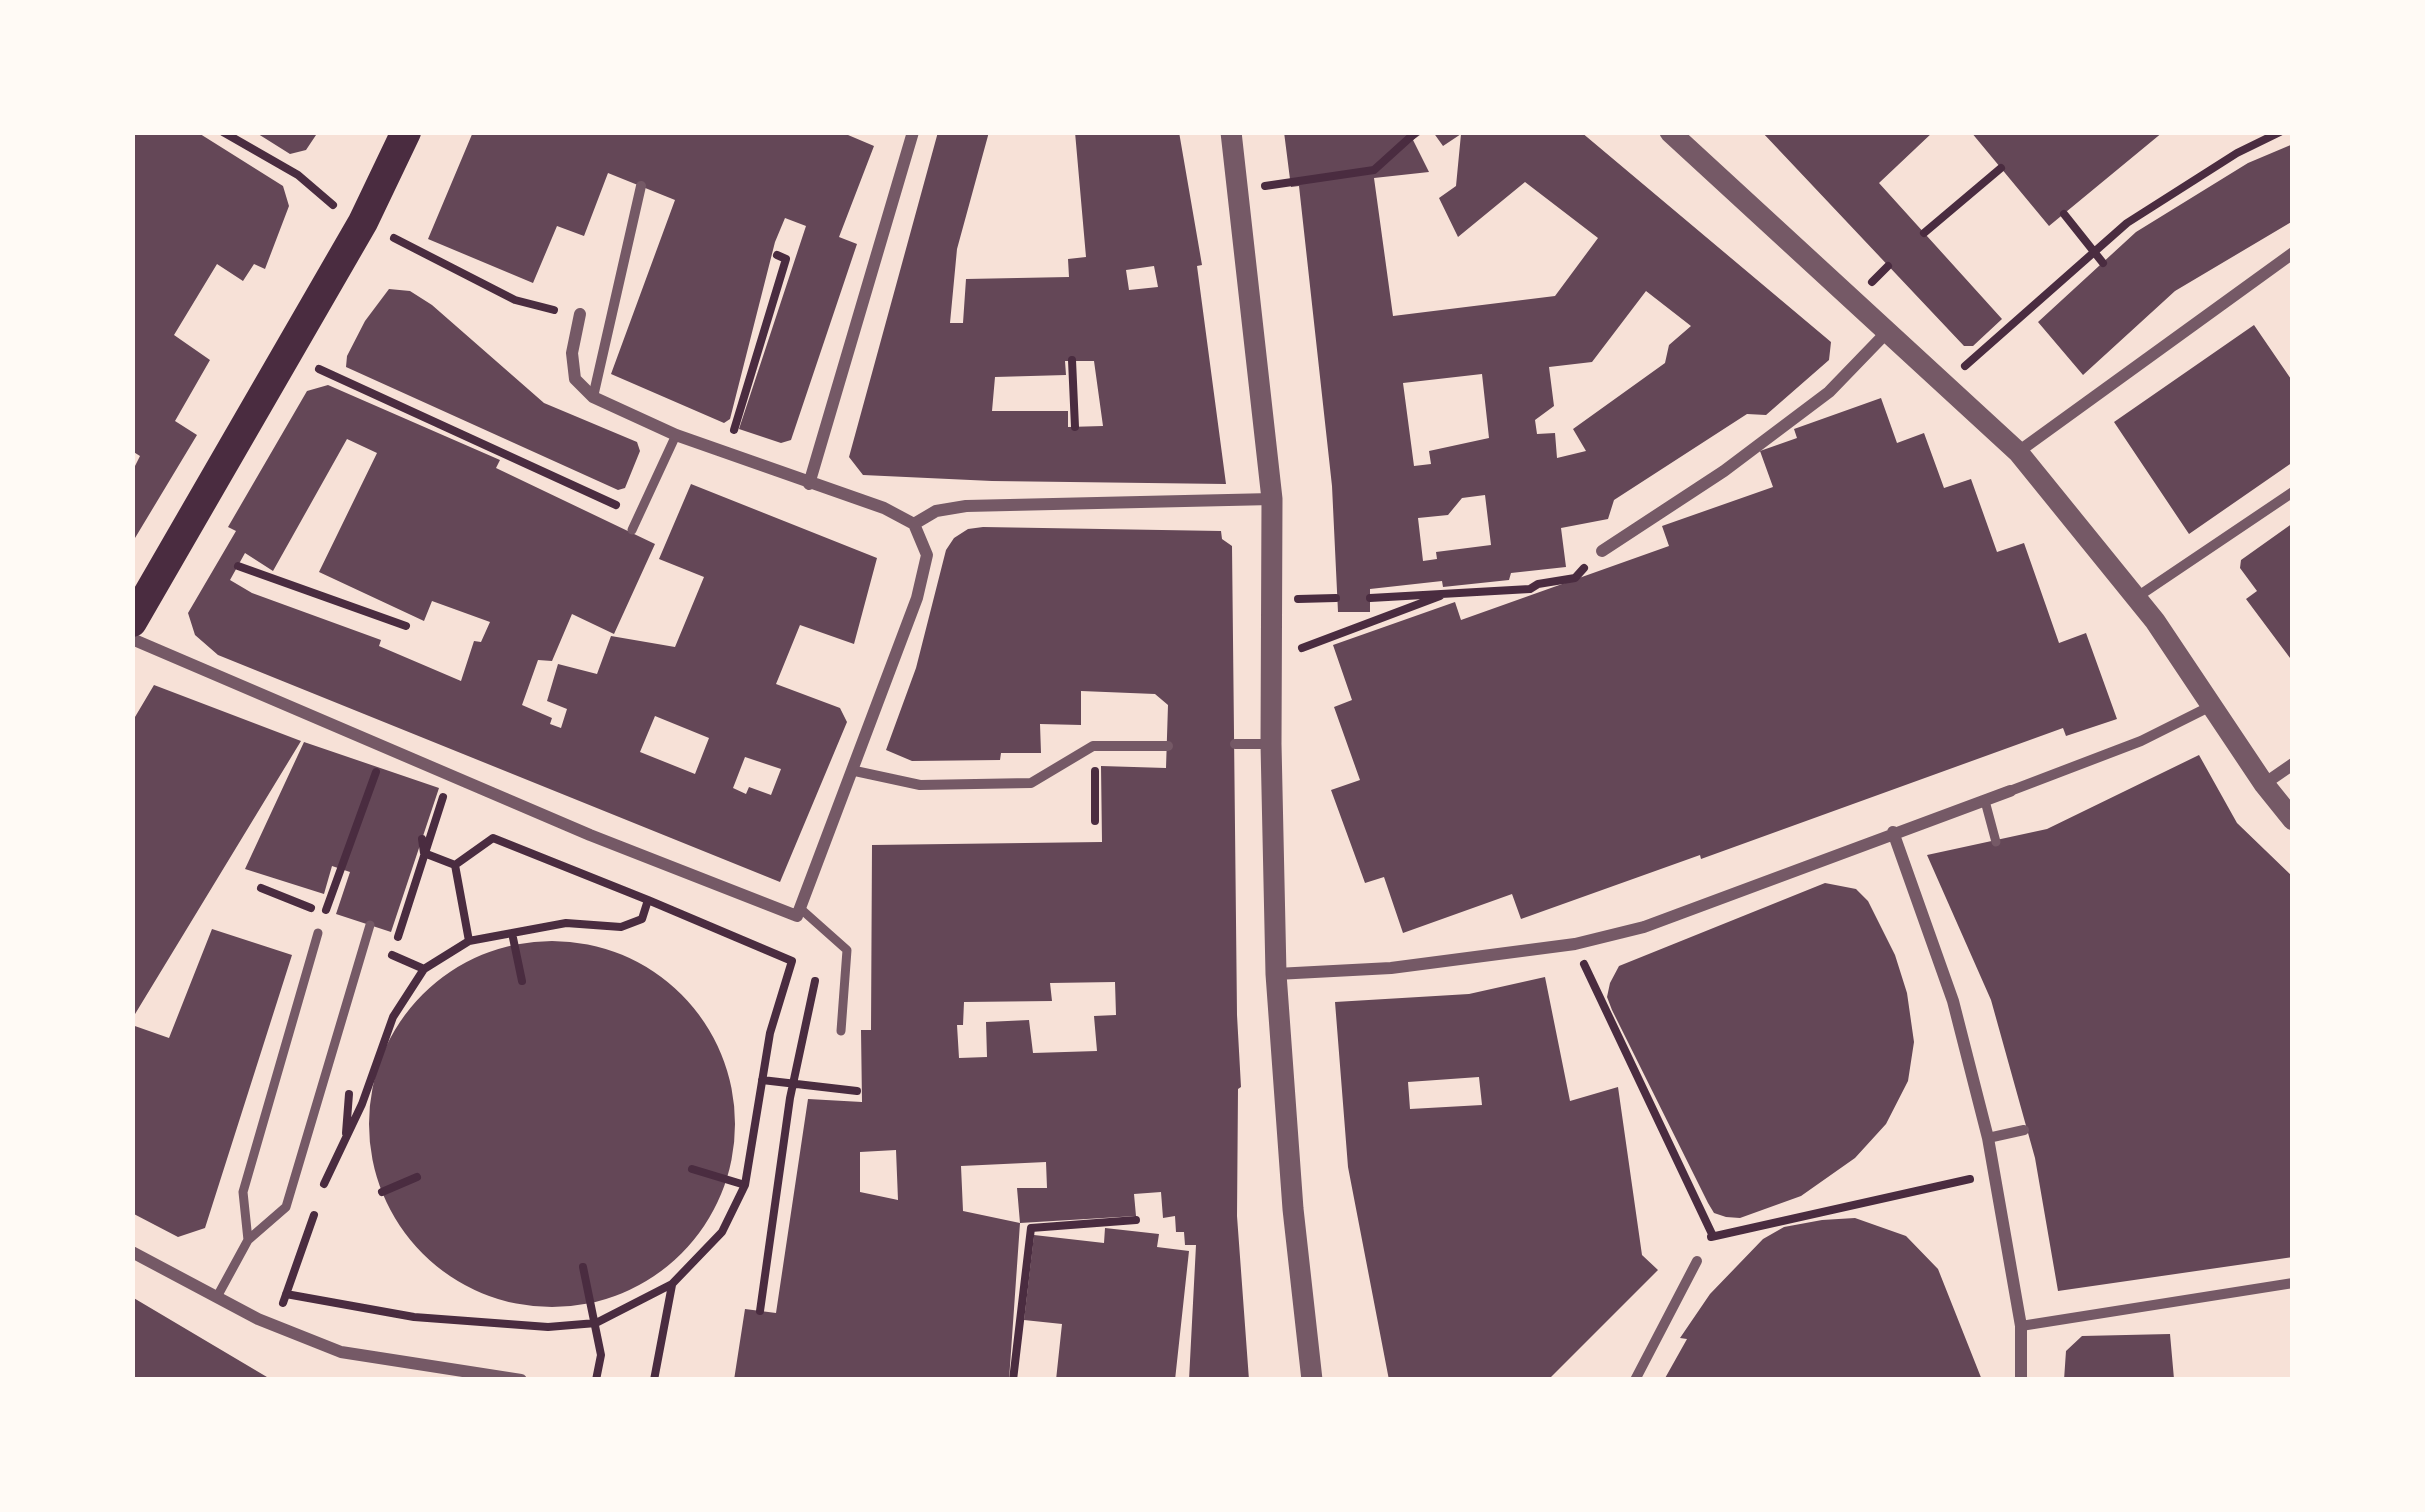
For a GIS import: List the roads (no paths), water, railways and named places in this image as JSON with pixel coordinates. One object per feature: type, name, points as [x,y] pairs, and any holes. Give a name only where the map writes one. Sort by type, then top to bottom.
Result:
[{"type":"main road","points":[[132,622],[283,357],[350,216],[406,132]]},
{"type":"street","points":[[808,484],[914,132]]},
{"type":"street","points":[[1231,132],[1272,499],[1276,974],[1293,1209],[1312,1380]]},
{"type":"street","points":[[1670,132],[2018,452],[2137,597],[2293,820]]},
{"type":"street","points":[[593,397],[641,186]]},
{"type":"street","points":[[2018,452],[2293,253]]},
{"type":"street","points":[[132,639],[590,836],[797,916],[855,771],[917,598],[927,555],[914,524],[884,508],[676,435],[593,397],[575,379],[572,353],[580,314]]},
{"type":"street","points":[[1602,551],[1724,471],[1829,392],[1887,332]]},
{"type":"street","points":[[2137,597],[2293,492]]},
{"type":"street","points":[[914,524],[936,511],[966,506],[1272,499]]},
{"type":"street","points":[[1276,974],[1391,968],[1575,944],[1644,927],[2141,741],[2212,705]]},
{"type":"street","points":[[1235,744],[1271,744]]},
{"type":"street","points":[[855,771],[920,785],[1031,783],[1093,746],[1168,746]]},
{"type":"street","points":[[2264,784],[2293,764]]},
{"type":"street","points":[[1892,832],[1953,1000],[1988,1138],[2021,1326],[2021,1380]]},
{"type":"street","points":[[1988,1138],[2024,1130]]},
{"type":"street","points":[[132,1252],[274,1327],[341,1352],[520,1380]]},
{"type":"street","points":[[1635,1380],[1696,1261]]},
{"type":"street","points":[[2021,1326],[2293,1283]]},
{"type":"lane","points":[[632,530],[676,435]]},
{"type":"lane","points":[[1985,801],[1996,842]]},
{"type":"lane","points":[[802,910],[847,950],[841,1031]]},
{"type":"lane","points":[[218,1295],[248,1240],[286,1207],[370,926]]},
{"type":"lane","points":[[248,1240],[243,1192],[318,933]]}]
